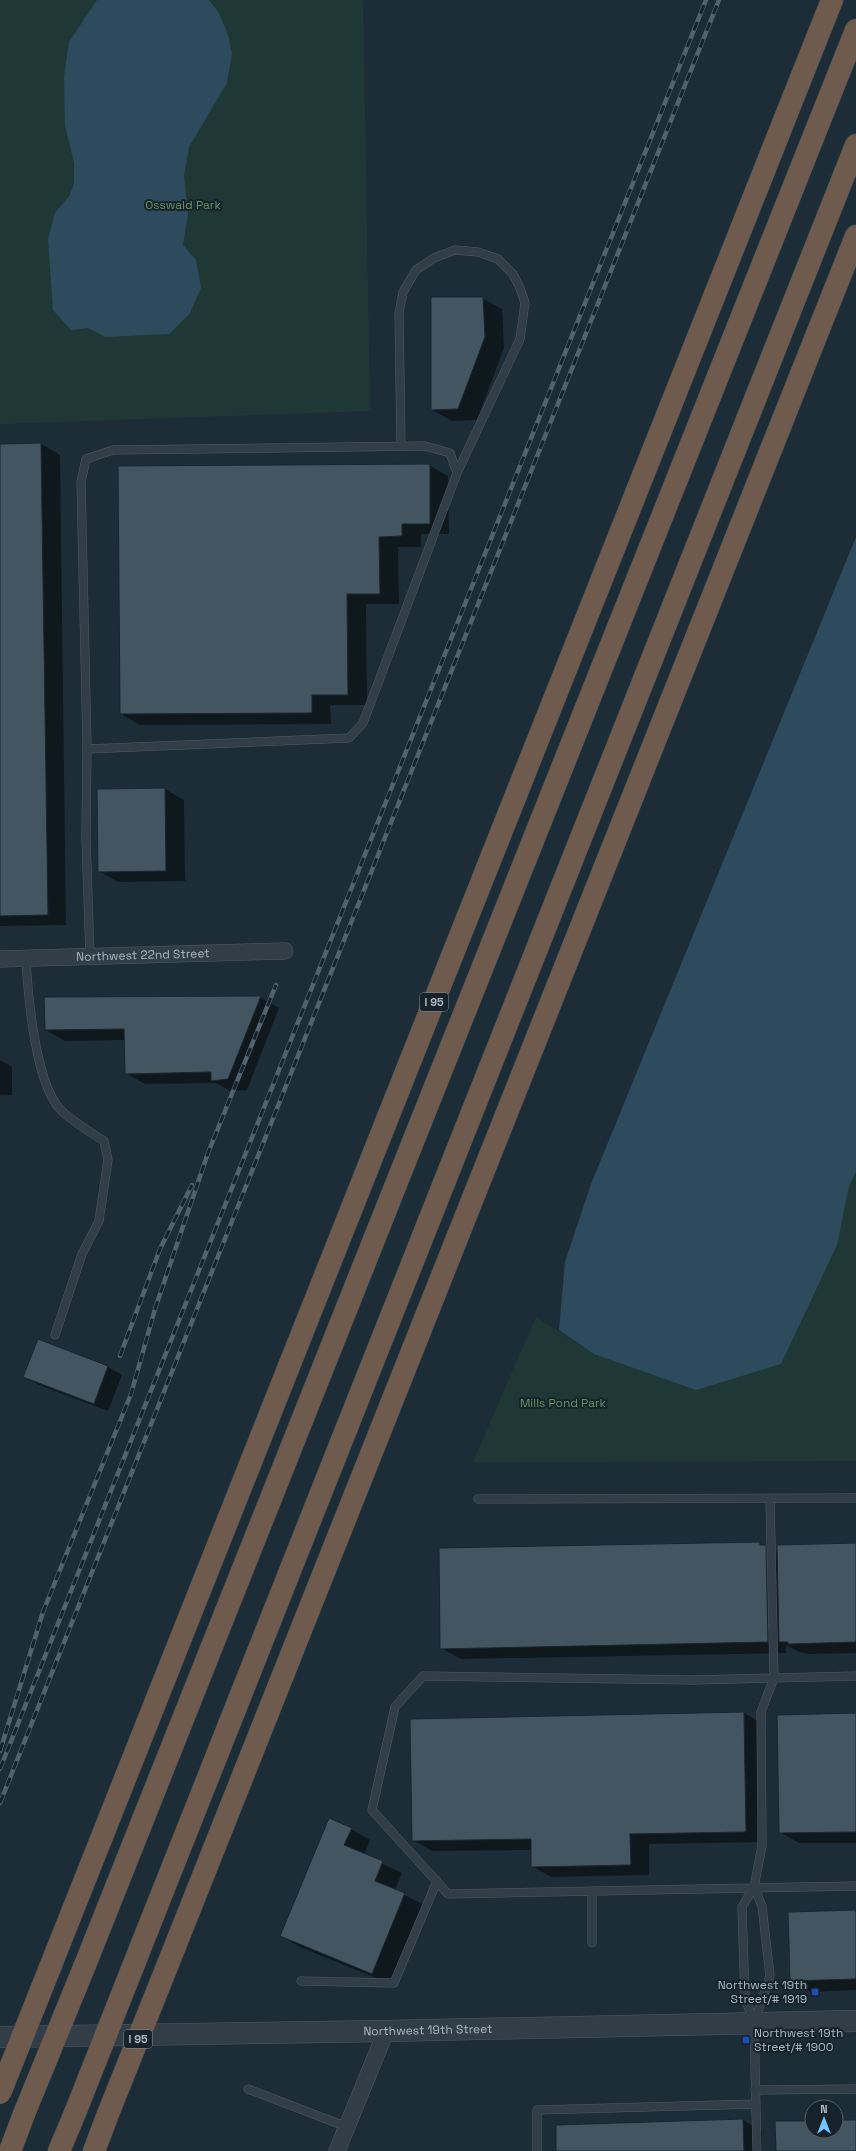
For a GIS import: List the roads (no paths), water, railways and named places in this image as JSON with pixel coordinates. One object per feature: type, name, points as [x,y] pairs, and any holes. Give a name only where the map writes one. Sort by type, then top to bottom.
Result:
[{"type":"highway","name":"I 95","points":[[0,2093],[832,0]]},
{"type":"highway","points":[[10,2151],[856,30]]},
{"type":"highway","points":[[59,2151],[856,145]]},
{"type":"highway","name":"I 95","points":[[94,2151],[856,236]]},
{"type":"street","name":"Northwest 22nd Street","points":[[0,959],[285,951]]},
{"type":"street","name":"Northwest 19th Street","points":[[0,2037],[386,2031],[856,2021]]},
{"type":"street","points":[[337,2151],[386,2031]]},
{"type":"lane","points":[[88,749],[348,738],[363,723],[457,473],[520,339],[524,303],[513,274],[498,259],[478,252],[455,250],[434,258],[416,270],[403,292],[399,313],[401,446]]},
{"type":"lane","points":[[90,957],[86,838],[88,749],[82,482],[86,460],[113,450],[426,446],[450,453],[457,473]]},
{"type":"lane","points":[[26,959],[28,990],[38,1054],[49,1095],[60,1109],[104,1141],[108,1160],[99,1221],[82,1254],[55,1335]]},
{"type":"lane","points":[[754,2023],[745,1999],[742,1907],[754,1887],[762,1846],[761,1712],[774,1678],[770,1498]]},
{"type":"lane","points":[[478,1499],[856,1498]]},
{"type":"lane","points":[[856,1676],[693,1680],[423,1676],[395,1707],[372,1810],[448,1894],[856,1886]]},
{"type":"lane","points":[[301,1981],[394,1983],[437,1881]]},
{"type":"lane","points":[[754,1887],[762,1906],[770,1976],[754,2023],[757,2151]]},
{"type":"lane","points":[[592,1891],[592,1943]]},
{"type":"lane","points":[[248,2089],[347,2127]]},
{"type":"lane","points":[[755,2090],[856,2089]]},
{"type":"lane","points":[[537,2151],[536,2110],[756,2104]]},
{"type":"water","points":[[97,0],[209,0],[219,13],[228,35],[232,53],[227,83],[189,147],[184,175],[188,214],[183,245],[196,260],[201,288],[190,313],[169,334],[105,337],[88,328],[71,330],[53,310],[48,239],[55,213],[70,195],[74,183],[74,163],[65,125],[64,76],[69,42]]},
{"type":"water","points":[[856,537],[856,1172],[849,1186],[837,1245],[781,1364],[696,1390],[594,1354],[559,1330],[565,1262],[591,1184]]},
{"type":"railway","points":[[0,1769],[706,0]]},
{"type":"railway","points":[[0,1803],[719,0]]},
{"type":"railway","points":[[0,1751],[43,1612],[131,1394],[155,1309],[208,1153],[276,985]]},
{"type":"railway","points":[[120,1356],[160,1249],[192,1185]]},
{"type":"place","name":"Northwest 19th Street/# 1919","points":[[815,1992]]},
{"type":"place","name":"Northwest 19th Street/# 1900","points":[[746,2040]]},
{"type":"park label","name":"Osswald Park","points":[[183,205]]},
{"type":"park label","name":"Mills Pond Park","points":[[563,1403]]}]
